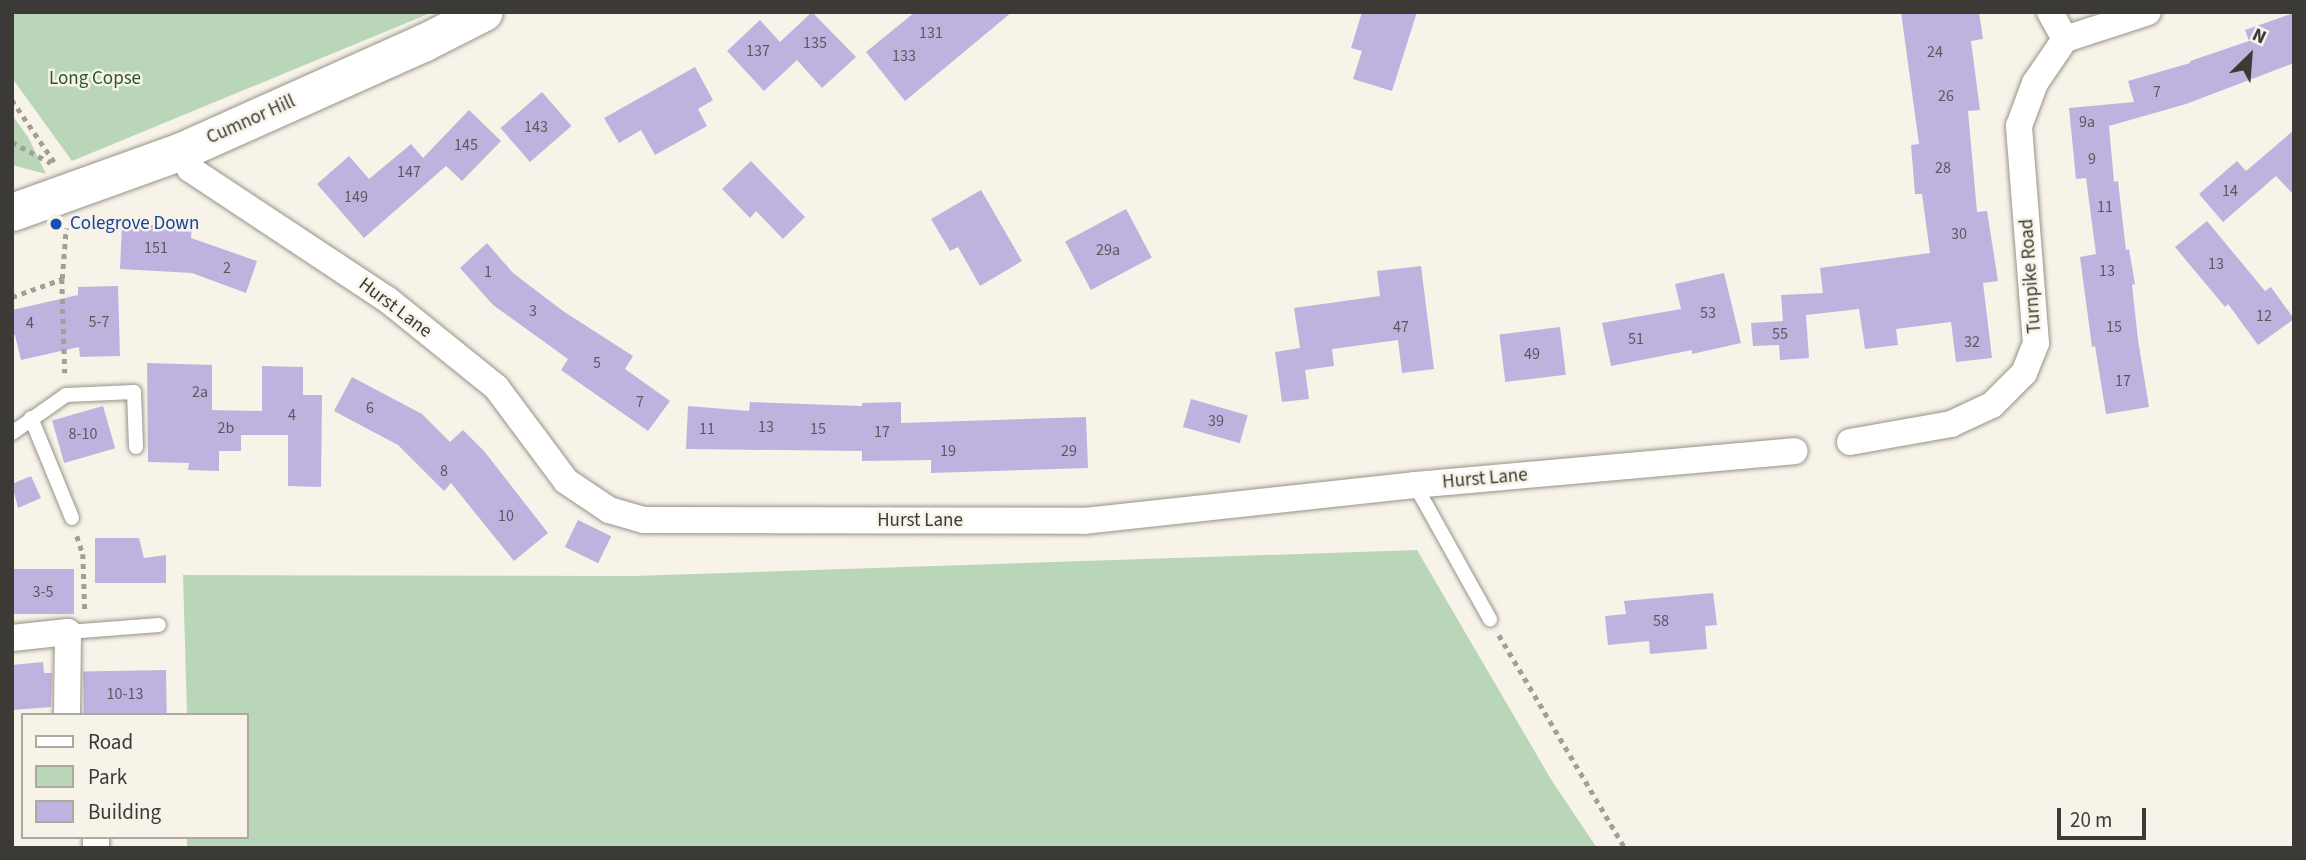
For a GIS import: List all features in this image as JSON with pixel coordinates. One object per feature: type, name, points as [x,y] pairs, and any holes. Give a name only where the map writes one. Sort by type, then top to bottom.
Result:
[{"type":"street","name":"Cumnor Hill","points":[[12,212],[181,150],[423,43],[484,12]]},
{"type":"street","points":[[2050,12],[2065,38],[2148,12]]},
{"type":"street","name":"Turnpike Road","points":[[1850,442],[1951,424],[1992,405],[2024,373],[2036,343],[2019,126],[2035,83],[2065,38]]},
{"type":"street","name":"Hurst Lane","points":[[181,150],[190,169],[388,300],[496,387],[566,481],[609,510],[644,520],[1084,522],[1415,485],[1794,451]]},
{"type":"street","points":[[12,638],[77,631],[67,713]]},
{"type":"lane","points":[[12,433],[66,395],[134,392],[136,447]]},
{"type":"lane","points":[[31,418],[72,518]]},
{"type":"lane","points":[[1415,485],[1490,619]]},
{"type":"lane","points":[[77,631],[159,625]]},
{"type":"path","points":[[12,100],[58,166],[12,142]]},
{"type":"path","points":[[66,395],[62,279],[68,192]]},
{"type":"path","points":[[12,297],[62,279]]},
{"type":"path","points":[[72,518],[83,554],[77,631]]},
{"type":"path","points":[[1490,619],[1625,848]]},
{"type":"green space","name":"Long Copse","points":[[12,12],[433,12],[72,161],[12,78]]},
{"type":"green space","points":[[12,115],[28,137],[46,174],[12,165]]},
{"type":"green space","points":[[1417,550],[1552,781],[1597,848],[187,848],[187,839],[248,839],[248,713],[187,713],[183,575],[633,576]]},
{"type":"building","points":[[812,12],[856,57],[822,88],[797,60],[764,91],[727,51],[760,20],[780,42]]},
{"type":"building","points":[[915,12],[1012,12],[905,101],[866,52]]},
{"type":"building","points":[[1362,12],[1417,12],[1392,91],[1353,79],[1362,51],[1351,48]]},
{"type":"building","points":[[1901,12],[1979,12],[1983,39],[1971,41],[1980,110],[1968,111],[1977,212],[1987,211],[1998,281],[1983,283],[1992,358],[1956,362],[1951,322],[1896,329],[1898,345],[1865,349],[1859,309],[1806,315],[1809,358],[1780,360],[1779,345],[1753,346],[1751,323],[1783,321],[1781,295],[1823,293],[1820,268],[1930,253],[1922,194],[1915,194],[1911,145],[1919,144]]},
{"type":"building","points":[[2294,13],[2294,63],[2186,104],[2109,126],[2114,182],[2118,181],[2126,250],[2129,249],[2135,284],[2132,285],[2138,340],[2149,407],[2106,414],[2095,346],[2092,347],[2080,257],[2096,254],[2086,178],[2076,179],[2069,108],[2134,102],[2128,81],[2190,63],[2249,41],[2245,30]]},
{"type":"building","points":[[695,67],[713,100],[698,109],[707,126],[655,155],[641,130],[619,143],[604,118]]},
{"type":"building","points":[[542,92],[572,126],[530,162],[500,128]]},
{"type":"building","points":[[469,110],[501,141],[462,181],[446,166],[364,238],[317,184],[349,156],[369,179],[411,144],[423,158]]},
{"type":"building","points":[[2294,130],[2294,195],[2276,176],[2223,222],[2199,194],[2237,161],[2246,171]]},
{"type":"building","points":[[751,161],[805,217],[783,239],[756,211],[750,218],[722,189]]},
{"type":"building","points":[[981,190],[1022,261],[980,286],[958,247],[950,251],[931,219]]},
{"type":"building","points":[[1126,209],[1152,258],[1091,290],[1065,241]]},
{"type":"building","points":[[2207,221],[2265,291],[2271,287],[2294,319],[2258,345],[2228,304],[2225,307],[2175,247]]},
{"type":"building","points":[[122,223],[192,227],[191,238],[257,261],[246,293],[192,273],[120,269]]},
{"type":"building","points":[[487,243],[513,273],[563,311],[633,356],[625,369],[670,401],[648,431],[561,370],[568,359],[493,305],[460,268]]},
{"type":"building","points":[[1421,266],[1434,369],[1402,373],[1398,340],[1332,349],[1334,366],[1305,370],[1309,399],[1282,402],[1275,352],[1300,348],[1294,308],[1380,296],[1377,271]]},
{"type":"building","points":[[1724,273],[1741,343],[1692,354],[1692,350],[1611,366],[1602,323],[1681,309],[1675,284]]},
{"type":"building","points":[[118,286],[120,356],[80,357],[79,347],[21,360],[15,335],[12,336],[12,310],[78,295],[78,287]]},
{"type":"building","points":[[1560,327],[1566,375],[1505,382],[1499,334]]},
{"type":"building","points":[[147,363],[212,365],[212,410],[262,411],[262,366],[303,367],[303,395],[322,395],[321,487],[288,486],[288,435],[241,435],[241,451],[219,451],[219,471],[188,470],[189,463],[148,462]]},
{"type":"building","points":[[352,377],[422,414],[450,442],[463,430],[484,451],[548,533],[514,561],[451,483],[444,491],[398,445],[334,411]]},
{"type":"building","points":[[1191,399],[1248,415],[1240,443],[1183,427]]},
{"type":"building","points":[[750,402],[862,406],[862,403],[901,402],[901,423],[1086,417],[1088,468],[931,473],[931,460],[862,461],[862,451],[686,449],[688,406],[749,411]]},
{"type":"building","points":[[103,406],[115,448],[64,463],[52,421]]},
{"type":"building","points":[[31,476],[41,498],[18,508],[12,484]]},
{"type":"building","points":[[578,520],[611,536],[598,563],[565,547]]},
{"type":"building","points":[[95,538],[139,538],[144,558],[166,555],[166,583],[95,583]]},
{"type":"building","points":[[12,569],[74,569],[74,614],[12,614]]},
{"type":"building","points":[[1713,593],[1717,625],[1705,626],[1707,649],[1650,654],[1649,641],[1608,645],[1605,616],[1626,614],[1624,601]]},
{"type":"building","points":[[43,662],[44,673],[52,673],[51,707],[12,710],[12,665]]},
{"type":"building","points":[[166,670],[167,713],[84,713],[83,671]]},
{"type":"place","name":"Colegrove Down","points":[[56,224]]}]
